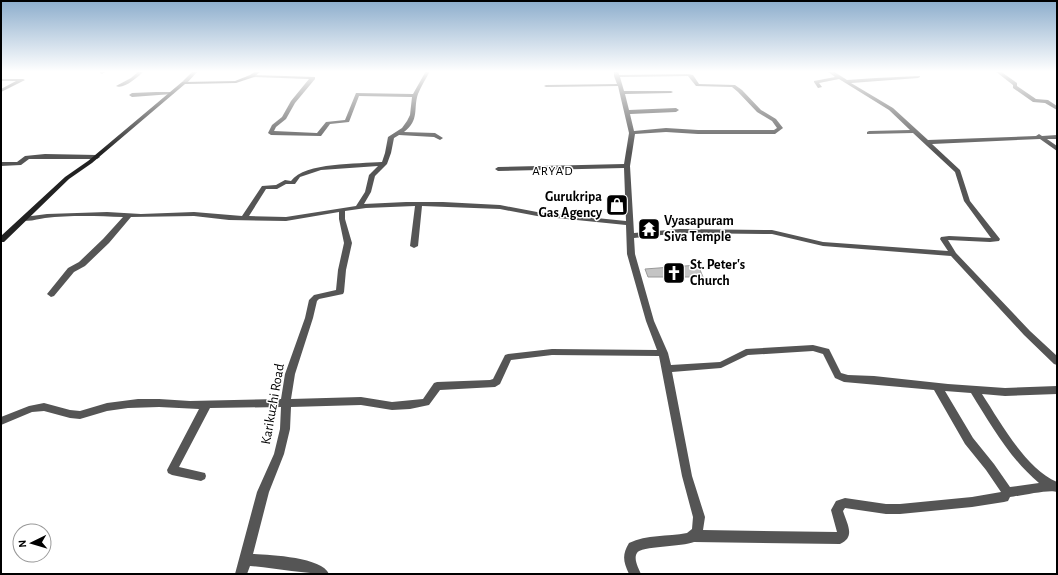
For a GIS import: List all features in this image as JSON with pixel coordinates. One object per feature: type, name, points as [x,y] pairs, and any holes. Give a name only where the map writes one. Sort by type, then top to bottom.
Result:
[{"type":"main road","points":[[1,240],[68,178],[97,157],[166,98]]},
{"type":"street","points":[[296,98],[284,118],[274,126],[271,133],[319,134],[328,123],[347,121],[356,98]]},
{"type":"street","points":[[358,208],[368,192],[372,175],[384,164],[392,137],[408,126],[415,98]]},
{"type":"street","points":[[623,98],[632,133],[627,166],[632,254],[641,292],[650,321],[663,353],[667,369],[687,476],[698,517],[697,531],[694,536]]},
{"type":"street","points":[[632,133],[666,130],[702,132],[775,132],[780,128],[774,120],[758,110],[746,98]]},
{"type":"street","points":[[872,98],[891,109],[958,171],[968,201],[996,239],[949,238],[944,240],[953,254],[989,290],[1026,333],[1057,362]]},
{"type":"street","points":[[1030,98],[1035,101],[1046,101],[1057,108]]},
{"type":"street","points":[[628,112],[676,110]]},
{"type":"street","points":[[869,133],[915,131]]},
{"type":"street","points":[[397,133],[435,134],[440,138]]},
{"type":"street","points":[[927,142],[1040,136],[1057,137]]},
{"type":"street","points":[[1040,136],[1057,149]]},
{"type":"street","points":[[1,164],[19,164],[27,157],[39,156],[97,157]]},
{"type":"street","points":[[244,218],[264,187],[277,187],[285,182],[293,183],[298,176],[320,168],[384,164]]},
{"type":"street","points":[[498,169],[627,166]]},
{"type":"street","points":[[24,219],[47,216],[107,214],[194,214],[244,218],[286,219],[366,206],[419,204],[485,206],[537,214],[630,222]]},
{"type":"street","points":[[414,246],[419,204]]},
{"type":"street","name":"Karikuzhi Road","points":[[240,574],[246,559],[263,492],[279,454],[285,429],[286,401],[290,374],[309,318],[313,300],[316,297],[340,292],[342,270],[348,242],[342,219],[342,211]]},
{"type":"street","points":[[50,294],[71,270],[82,264],[106,241],[129,215]]},
{"type":"street","points":[[630,236],[680,231],[772,232],[823,244],[953,254]]},
{"type":"street","points":[[667,369],[721,365],[746,352],[813,348],[826,350],[838,375],[847,379],[1004,392],[1057,390]]},
{"type":"street","points":[[1,421],[11,419],[39,406],[54,408],[79,415],[131,403],[207,404],[286,401],[358,401],[383,405],[419,404],[426,402],[437,386],[492,384],[497,381],[508,356],[552,352],[663,353]]},
{"type":"street","points":[[937,387],[969,441],[990,467],[1007,492]]},
{"type":"street","points":[[974,390],[1019,456],[1038,478],[1054,487]]},
{"type":"street","points":[[201,476],[172,470],[207,404]]},
{"type":"street","points":[[1007,492],[1054,487]]},
{"type":"street","points":[[635,574],[631,563],[630,553],[633,548],[639,544],[682,540],[694,536],[840,538],[844,535],[837,510],[840,504],[845,503],[886,509],[900,509],[1001,498],[1004,497],[1007,492]]},
{"type":"street","points":[[246,559],[301,566],[320,570],[323,574]]},
{"type":"building","name":"St. Peter's Church","points":[[698,265],[703,277],[648,277],[645,269]]},
{"type":"place","name":"Gurukripa Gas Agency","points":[[617,205]]},
{"type":"place","name":"Vyasapuram Siva Temple","points":[[649,229]]},
{"type":"place","name":"St. Peter's Church","points":[[674,273]]},
{"type":"district","name":"ARYAD","points":[[553,171]]}]
